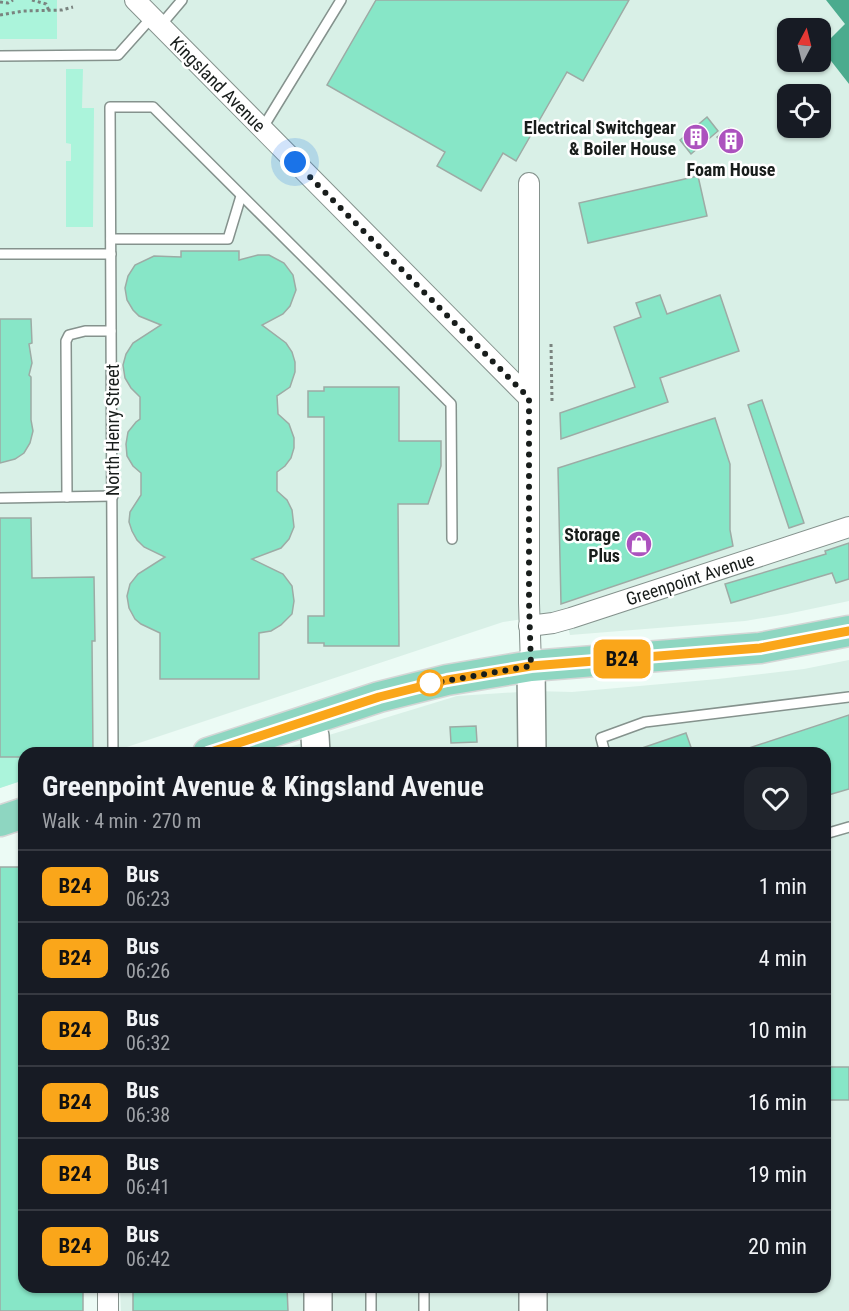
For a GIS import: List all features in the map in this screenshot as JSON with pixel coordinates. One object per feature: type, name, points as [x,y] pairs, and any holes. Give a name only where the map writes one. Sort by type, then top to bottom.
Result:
[{"type":"main road","points":[[227,747],[414,687],[531,666],[789,644],[849,631]]},
{"type":"main road","points":[[531,666],[532,747]]},
{"type":"main road","points":[[311,721],[316,747]]},
{"type":"main road","points":[[0,821],[18,815]]},
{"type":"main road","points":[[318,1293],[318,1311]]},
{"type":"main road","points":[[533,1293],[533,1311]]},
{"type":"street","name":"Kingsland Avenue","points":[[135,0],[529,398]]},
{"type":"street","points":[[529,183],[529,626],[531,666]]},
{"type":"street","name":"Greenpoint Avenue","points":[[529,626],[572,618],[849,526]]},
{"type":"street","points":[[108,1293],[108,1311]]},
{"type":"lane","points":[[0,56],[118,55],[182,0]]},
{"type":"lane","points":[[262,129],[340,0]]},
{"type":"lane","name":"North Henry Street","points":[[113,747],[110,107],[153,107],[241,196]]},
{"type":"lane","points":[[111,239],[228,239],[241,196],[451,404],[452,539]]},
{"type":"lane","points":[[0,254],[111,254]]},
{"type":"lane","points":[[67,497],[66,341],[69,335],[75,332],[111,331]]},
{"type":"lane","points":[[0,498],[113,496]]},
{"type":"lane","points":[[603,747],[601,738],[645,722],[849,697]]},
{"type":"lane","points":[[831,832],[849,827]]},
{"type":"lane","points":[[371,1293],[371,1311]]},
{"type":"lane","points":[[424,1293],[424,1311]]},
{"type":"path","points":[[0,2],[8,3],[13,0]]},
{"type":"path","points":[[32,0],[46,4],[49,10]]},
{"type":"path","points":[[0,15],[73,7]]},
{"type":"path","points":[[551,344],[552,401]]},
{"type":"shaded area","points":[[0,0],[826,0],[846,24],[831,39],[831,18],[777,18],[777,72],[831,72],[831,60],[849,84],[849,601],[745,621],[570,635],[564,613],[503,622],[127,747],[18,747],[18,782],[0,788]]},
{"type":"shaded area","points":[[0,0],[57,0],[57,39],[0,39]]},
{"type":"shaded area","points":[[826,0],[849,0],[849,84],[831,61],[831,38],[845,24]]},
{"type":"shaded area","points":[[66,69],[83,69],[82,108],[94,108],[93,227],[66,227],[66,161],[71,161],[71,144],[66,143]]},
{"type":"shaded area","points":[[849,660],[849,1311],[121,1311],[120,1293],[831,1293],[831,747],[290,747],[457,696],[535,691],[572,692],[804,669]]},
{"type":"shaded area","points":[[0,757],[18,757],[18,782],[0,788]]},
{"type":"building","points":[[376,0],[629,0],[583,81],[567,72],[516,161],[503,153],[481,191],[437,166],[445,152],[327,85]]},
{"type":"building","name":"Electrical Switchgear & Boiler House","points":[[707,117],[718,131],[691,154],[680,140]]},
{"type":"building","name":"Foam House","points":[[729,128],[743,144],[732,153],[717,137]]},
{"type":"building","points":[[698,176],[707,216],[588,243],[579,203]]},
{"type":"building","points":[[181,251],[239,251],[239,260],[258,255],[269,255],[284,263],[293,275],[296,290],[290,306],[283,314],[262,325],[286,343],[295,362],[295,372],[290,387],[277,396],[278,414],[289,424],[294,438],[294,448],[291,458],[277,472],[277,491],[287,500],[292,510],[294,527],[289,539],[281,548],[252,559],[283,574],[292,586],[294,601],[292,614],[281,625],[271,631],[259,633],[259,679],[160,679],[160,633],[141,624],[129,608],[127,596],[130,584],[138,574],[165,557],[144,547],[137,540],[129,522],[130,512],[141,495],[141,473],[127,456],[126,444],[128,432],[140,419],[140,397],[125,378],[123,365],[126,354],[133,343],[161,325],[139,316],[133,310],[127,300],[125,288],[128,276],[135,265],[154,256],[181,257]]},
{"type":"building","points":[[660,295],[667,314],[720,295],[739,351],[660,378],[668,402],[561,439],[560,413],[635,387],[614,327],[641,317],[636,303]]},
{"type":"building","points":[[0,319],[31,319],[32,343],[29,344],[32,363],[29,375],[31,377],[33,431],[24,453],[15,459],[0,463]]},
{"type":"building","points":[[324,387],[399,387],[399,441],[441,441],[441,466],[428,504],[398,504],[399,646],[324,646],[324,643],[308,643],[308,616],[324,616],[324,417],[308,417],[308,391],[324,391]]},
{"type":"building","points":[[762,400],[804,523],[789,528],[748,405]]},
{"type":"building","points":[[715,418],[730,464],[730,530],[733,546],[561,604],[558,468]]},
{"type":"building","points":[[0,518],[31,518],[32,578],[94,577],[93,747],[18,747],[18,757],[0,757]]},
{"type":"building","points":[[849,543],[849,579],[836,583],[832,573],[731,603],[725,584],[826,554],[825,551]]},
{"type":"building","points":[[849,715],[849,789],[831,794],[831,747],[752,747]]},
{"type":"building","points":[[476,726],[477,742],[451,743],[450,727]]},
{"type":"building","points":[[686,733],[691,747],[645,747]]},
{"type":"building","points":[[0,867],[18,867],[18,1293],[83,1293],[83,1311],[0,1311]]},
{"type":"building","points":[[831,1067],[849,1067],[849,1100],[831,1100]]},
{"type":"building","points":[[133,1293],[287,1293],[288,1311],[133,1311]]},
{"type":"bus line","name":"B24","points":[[227,747],[379,697],[447,680],[531,666],[760,648],[849,631]]},
{"type":"place","name":"Electrical Switchgear & Boiler House","points":[[696,137]]},
{"type":"place","name":"Foam House","points":[[731,141]]},
{"type":"place","name":"Storage Plus","points":[[639,544]]},
{"type":"route","points":[[295,162],[529,398],[531,666],[428,684],[430,683]]}]
